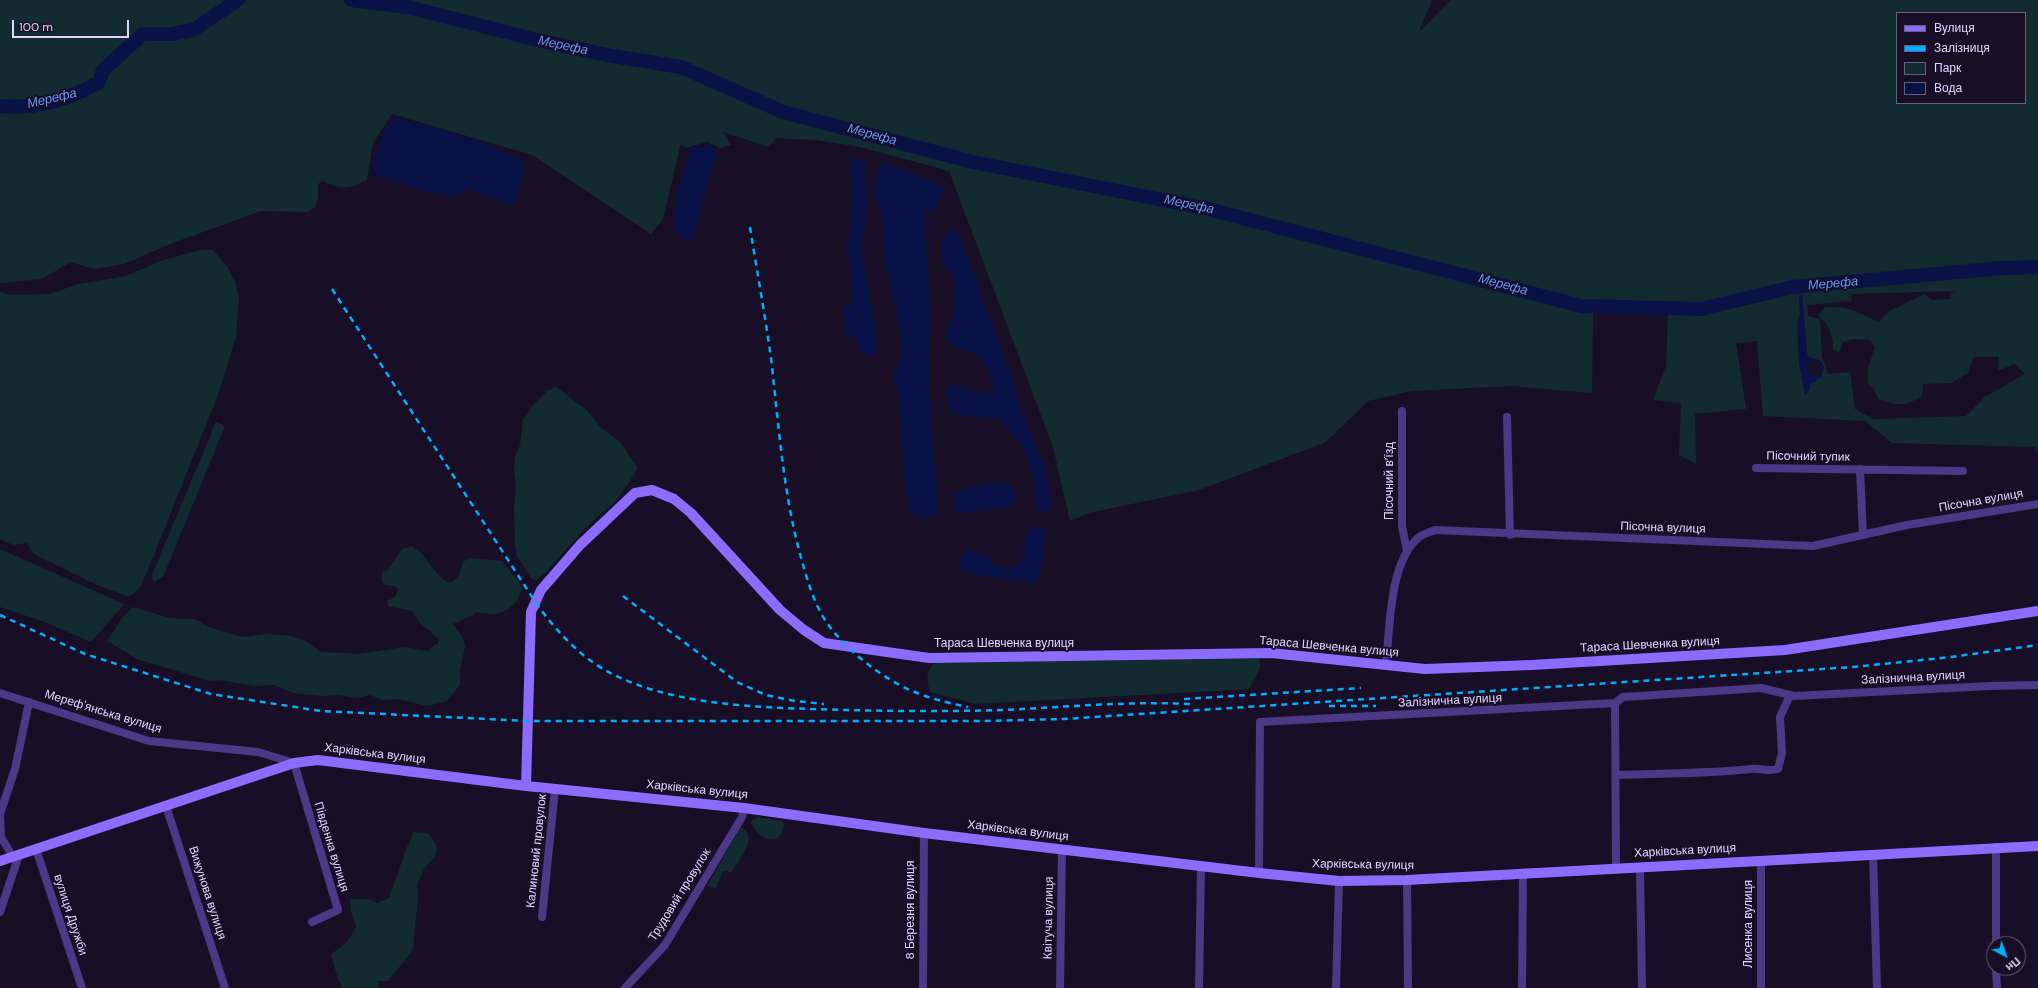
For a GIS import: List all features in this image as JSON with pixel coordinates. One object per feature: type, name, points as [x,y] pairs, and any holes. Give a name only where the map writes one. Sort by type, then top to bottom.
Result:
[{"type":"street","name":"Пісочний в’їзд","points":[[1402,411],[1402,526],[1407,550]]},
{"type":"street","points":[[1507,417],[1510,535]]},
{"type":"street","name":"Пісочний тупик","points":[[1756,468],[1963,471]]},
{"type":"street","name":"Пісочний тупик","points":[[1860,469],[1863,535]]},
{"type":"street","name":"Тараса Шевченка вулиця","points":[[526,786],[531,612],[541,590],[580,545],[635,494],[652,490],[674,498],[691,513],[780,610],[804,630],[824,643],[929,658],[1271,653],[1425,669],[1525,666],[1785,650],[2038,611]]},
{"type":"street","name":"Пісочна вулиця","points":[[1386,665],[1396,577],[1407,550],[1419,536],[1435,530],[1510,535],[1813,546],[1907,525],[2038,504]]},
{"type":"street","name":"Залізнична вулиця","points":[[1259,874],[1260,722],[1615,704],[1623,697],[1761,688],[1790,695],[2038,685]]},
{"type":"street","name":"Мереф'янська вулиця","points":[[0,693],[60,714],[149,741],[258,752],[294,763]]},
{"type":"street","points":[[1617,775],[1725,773],[1754,769],[1769,772],[1778,769],[1782,753],[1780,717],[1790,695]]},
{"type":"street","points":[[0,912],[16,856],[1,837],[0,814],[15,769],[28,702]]},
{"type":"street","points":[[1615,704],[1617,775],[1616,868]]},
{"type":"street","name":"Харківська вулиця","points":[[0,861],[294,763],[318,760],[526,786],[744,808],[924,833],[1201,867],[1339,881],[1407,880],[1996,847],[2038,846]]},
{"type":"street","name":"Південна вулиця","points":[[294,763],[338,910],[312,922]]},
{"type":"street","name":"Калиновий провулок","points":[[542,916],[555,789]]},
{"type":"street","name":"Вижунова вулиця","points":[[166,806],[225,988]]},
{"type":"street","name":"Трудовий провулок","points":[[625,988],[665,945],[742,817],[744,808]]},
{"type":"street","name":"8 Березня вулиця","points":[[923,988],[924,833]]},
{"type":"street","points":[[1996,847],[1996,936]]},
{"type":"street","name":"вулиця Дружби","points":[[36,849],[82,988]]},
{"type":"street","name":"Квітуча вулиця","points":[[1060,988],[1062,849]]},
{"type":"street","points":[[1873,854],[1877,988]]},
{"type":"street","name":"Лисенка вулиця","points":[[1761,860],[1761,988]]},
{"type":"street","points":[[1199,988],[1201,867]]},
{"type":"street","points":[[1640,867],[1642,988]]},
{"type":"street","points":[[1522,988],[1523,874]]},
{"type":"street","points":[[1407,880],[1408,988]]},
{"type":"street","points":[[1336,988],[1339,881]]},
{"type":"street","points":[[1996,976],[1996,988]]},
{"type":"green space","points":[[0,0],[1432,0],[1419,32],[1451,0],[2038,0],[2038,451],[2034,447],[1892,443],[1865,421],[1763,416],[1757,341],[1736,343],[1746,409],[1695,414],[1696,464],[1679,455],[1681,403],[1653,400],[1666,366],[1668,312],[1628,313],[1593,310],[1592,393],[1511,386],[1411,391],[1368,401],[1326,442],[1199,490],[1089,513],[1070,521],[1053,447],[949,171],[860,147],[816,140],[776,138],[769,147],[723,132],[731,145],[721,148],[707,142],[686,148],[681,143],[663,219],[651,234],[532,155],[392,114],[373,143],[367,180],[345,187],[340,187],[322,181],[318,184],[318,201],[315,207],[308,212],[261,211],[170,244],[124,264],[94,269],[71,262],[42,279],[0,283]],"holes":[[[1957,291],[1952,292],[1950,299],[1932,300],[1924,294],[1888,312],[1879,322],[1853,310],[1834,307],[1825,307],[1818,316],[1822,319],[1830,331],[1833,349],[1839,352],[1843,342],[1853,339],[1870,340],[1875,347],[1868,368],[1868,384],[1874,389],[1879,399],[1891,403],[1905,404],[1922,396],[1923,384],[1951,383],[1968,373],[1973,357],[1999,357],[1998,371],[2014,364],[2025,374],[1985,397],[1966,416],[1873,419],[1855,409],[1850,372],[1827,374],[1826,366],[1822,359],[1820,319],[1808,316],[1807,305],[1851,301],[1852,294]],[[1802,294],[1808,357],[1821,361],[1824,367],[1820,378],[1810,383],[1810,389],[1806,394],[1799,363],[1798,317],[1800,316]]]},
{"type":"green space","points":[[201,250],[213,250],[228,268],[236,284],[239,299],[236,337],[218,395],[155,552],[141,586],[129,597],[97,585],[34,554],[27,543],[13,545],[0,539],[0,292],[11,295],[50,294],[78,284],[126,276],[163,260]]},
{"type":"green space","points":[[556,387],[587,410],[601,428],[621,443],[637,467],[636,472],[615,502],[587,526],[547,571],[536,580],[532,579],[517,556],[515,546],[515,457],[520,445],[523,420],[534,404],[547,391]]},
{"type":"green space","points":[[216,422],[225,426],[163,577],[153,582],[152,575]]},
{"type":"green space","points":[[411,546],[419,551],[436,572],[448,582],[453,581],[459,575],[463,562],[469,558],[502,561],[522,586],[517,600],[505,611],[495,614],[475,612],[473,616],[453,624],[463,638],[465,647],[460,670],[460,685],[447,701],[427,706],[398,699],[383,700],[370,695],[357,698],[339,695],[322,696],[293,693],[275,685],[254,686],[219,680],[210,681],[137,659],[107,641],[122,618],[133,607],[170,618],[194,619],[211,628],[243,637],[267,634],[291,636],[306,641],[321,652],[358,654],[405,647],[427,651],[438,643],[439,639],[420,623],[412,611],[388,606],[387,601],[395,597],[398,589],[395,586],[385,585],[382,582],[382,571],[386,572],[402,549]]},
{"type":"green space","points":[[0,549],[124,604],[91,642],[42,621],[0,607]]},
{"type":"green space","points":[[1256,654],[1259,658],[1260,667],[1249,689],[976,704],[930,692],[928,682],[929,671],[938,660]]},
{"type":"green space","points":[[758,817],[782,821],[784,824],[780,836],[770,839],[760,836],[751,824],[752,820]]},
{"type":"green space","points":[[741,827],[746,831],[748,837],[748,843],[742,856],[731,873],[723,871],[716,888],[707,886]]},
{"type":"green space","points":[[414,832],[428,833],[437,846],[435,857],[424,869],[417,884],[418,895],[413,950],[388,981],[378,981],[378,988],[343,988],[338,979],[331,954],[346,942],[352,935],[356,926],[351,912],[350,899],[370,899],[377,903],[389,898],[407,847]]},
{"type":"water","points":[[394,118],[478,141],[494,147],[526,163],[515,202],[510,205],[467,188],[455,197],[436,194],[378,176],[373,172],[376,157],[382,137]]},
{"type":"water","points":[[712,146],[717,151],[693,237],[686,240],[674,231],[676,198],[691,147]]},
{"type":"water","points":[[853,157],[865,162],[867,216],[863,228],[863,256],[876,334],[877,351],[871,357],[860,353],[857,338],[846,335],[842,306],[851,307],[853,299],[850,262],[846,253],[853,218],[853,189],[850,161]]},
{"type":"water","points":[[880,162],[935,182],[944,190],[936,209],[926,213],[930,336],[930,394],[938,508],[934,517],[923,519],[909,512],[904,479],[901,401],[893,378],[902,358],[902,337],[884,256],[883,219],[873,191]]},
{"type":"water","points":[[957,229],[1017,391],[1024,418],[1044,466],[1052,504],[1046,511],[1038,511],[1032,471],[1023,447],[1000,418],[974,417],[951,413],[946,389],[953,384],[983,394],[996,390],[981,358],[975,353],[949,343],[946,339],[955,309],[954,296],[956,285],[949,269],[942,263],[942,243],[947,231]]},
{"type":"water","points":[[1802,294],[1808,357],[1820,360],[1824,367],[1820,379],[1816,379],[1816,382],[1810,383],[1810,389],[1805,395],[1799,363],[1797,325],[1800,313],[1799,297]],"holes":[[[1808,360],[1819,361],[1821,364],[1818,367],[1821,370],[1820,374],[1809,376]]]},
{"type":"water","points":[[1002,481],[1010,486],[1016,496],[1015,503],[1006,508],[954,513],[955,506],[957,505],[951,496],[954,492]]},
{"type":"water","points":[[1032,526],[1046,528],[1042,565],[1035,584],[974,574],[960,568],[961,558],[968,549],[991,558],[995,566],[1010,568],[1017,566],[1024,554],[1023,540]]},
{"type":"waterway","name":"Мерефа","points":[[0,106],[13,107],[38,105],[64,98],[88,88],[99,82],[103,70],[143,34],[172,34],[193,30],[238,0]]},
{"type":"waterway","name":"Мерефа","points":[[351,0],[408,7],[533,39],[607,55],[681,67],[783,112],[973,162],[1208,209],[1581,306],[1701,309],[1793,287],[2002,268],[2038,267]]},
{"type":"railway","points":[[750,227],[771,358],[782,460],[790,511],[804,569],[817,604],[825,620],[837,636],[866,663],[877,671],[899,685],[917,693],[968,707]]},
{"type":"railway","points":[[332,289],[536,603],[567,640],[595,664],[605,670],[628,681],[653,690],[705,701],[760,707],[883,711],[954,711],[1121,704],[1192,704]]},
{"type":"railway","points":[[623,596],[737,682],[766,695],[795,701],[824,704]]},
{"type":"railway","points":[[0,615],[85,654],[211,694],[321,711],[529,721],[982,721],[1064,719],[1853,667],[1951,657],[2038,645]]},
{"type":"railway","points":[[1184,699],[1361,688]]},
{"type":"railway","points":[[1329,706],[1376,706]]}]
